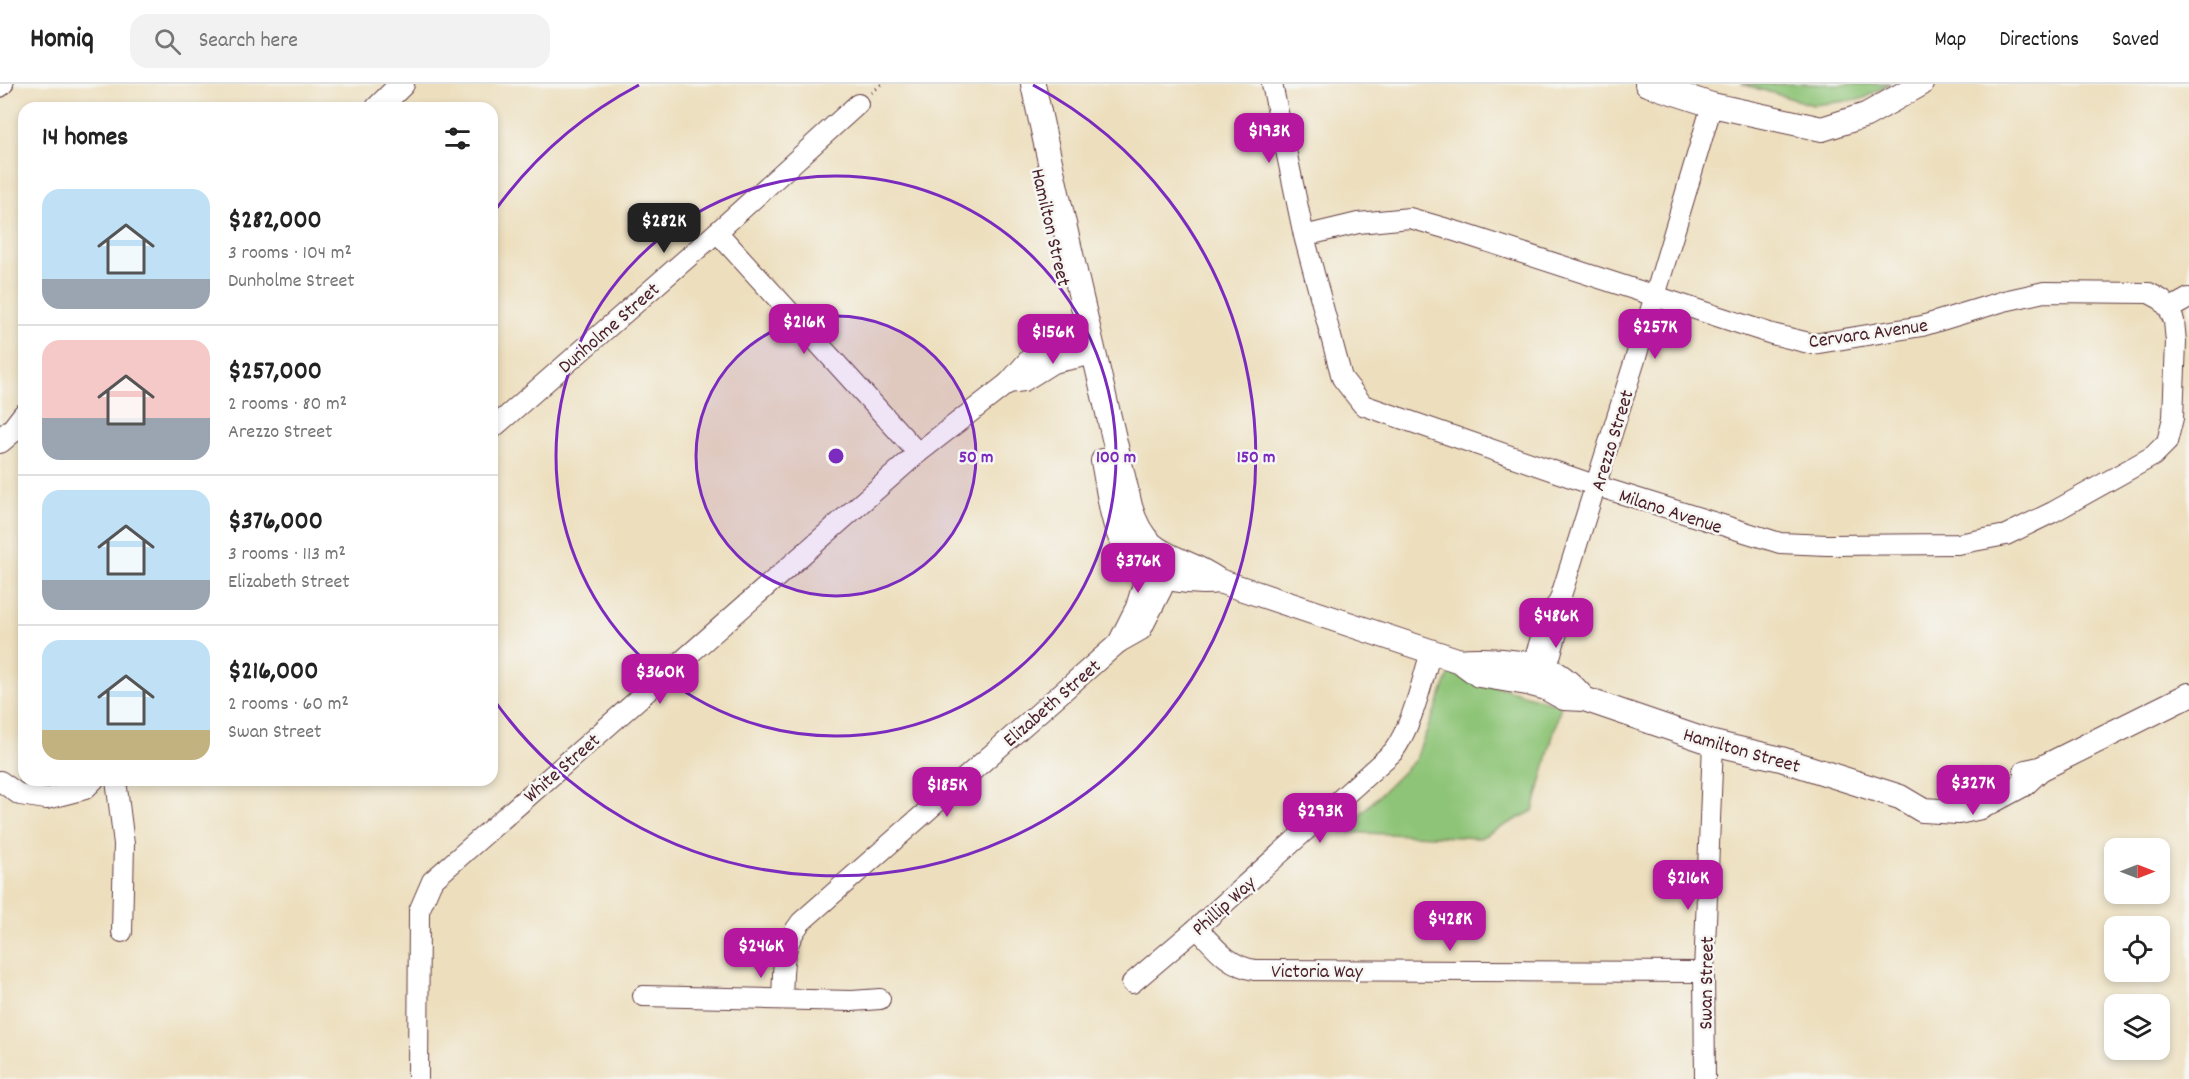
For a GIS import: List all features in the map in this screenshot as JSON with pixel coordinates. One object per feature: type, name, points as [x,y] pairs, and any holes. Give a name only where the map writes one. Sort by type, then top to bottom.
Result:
[{"type":"street","points":[[384,102],[401,84]]},
{"type":"street","name":"Hamilton Street","points":[[1019,84],[1051,198],[1085,345],[1096,427],[1115,526],[1129,554],[1163,566],[1198,583],[1219,581],[1460,660],[1479,675],[1537,675],[1564,698],[1584,699],[1713,743],[1780,759],[1900,797],[1956,798],[1972,795],[2019,773],[2040,769],[2188,698]]},
{"type":"street","name":"Hamilton Street","points":[[1034,84],[1051,198]]},
{"type":"street","name":"Milano Avenue","points":[[1272,84],[1304,236],[1342,378],[1363,405],[1597,486],[1752,535],[1795,545],[1958,544],[2006,535],[2053,512],[2134,468],[2153,456],[2167,442],[2173,418],[2175,383],[2174,321],[2169,309]]},
{"type":"street","points":[[1647,84],[1712,105],[1822,129],[1866,115],[1921,84]]},
{"type":"street","name":"Dunholme Street","points":[[498,424],[717,232],[858,104]]},
{"type":"street","name":"Arezzo Street","points":[[1537,675],[1548,615],[1559,602],[1597,486],[1712,105]]},
{"type":"street","name":"Cervara Avenue","points":[[1304,236],[1358,223],[1410,218],[1772,334],[1813,344],[1922,326],[2004,301],[2044,292],[2143,292],[2162,300],[2169,309]]},
{"type":"street","points":[[717,232],[918,453]]},
{"type":"street","points":[[2169,309],[2189,297]]},
{"type":"street","name":"White Street","points":[[418,1079],[419,911],[432,881],[918,453],[1008,383],[1024,381],[1085,345]]},
{"type":"street","name":"Elizabeth Street","points":[[782,998],[784,952],[790,936],[801,922],[1118,643],[1141,630],[1163,566]]},
{"type":"street","name":"Phillip Way","points":[[1132,983],[1197,928],[1393,752],[1401,742],[1431,652]]},
{"type":"street","name":"Swan Street","points":[[1705,1079],[1704,972],[1713,743]]},
{"type":"street","points":[[0,781],[20,795],[46,799],[85,789],[88,786]]},
{"type":"street","points":[[117,786],[124,844],[122,932]]},
{"type":"street","name":"Victoria Way","points":[[1197,928],[1227,960],[1239,967],[1255,970],[1704,972]]},
{"type":"street","points":[[643,996],[852,1001],[880,999]]},
{"type":"green space","points":[[1742,84],[1889,84],[1863,99],[1813,105]]},
{"type":"green space","points":[[1450,673],[1561,705],[1533,811],[1480,838],[1342,832],[1415,760]]}]
